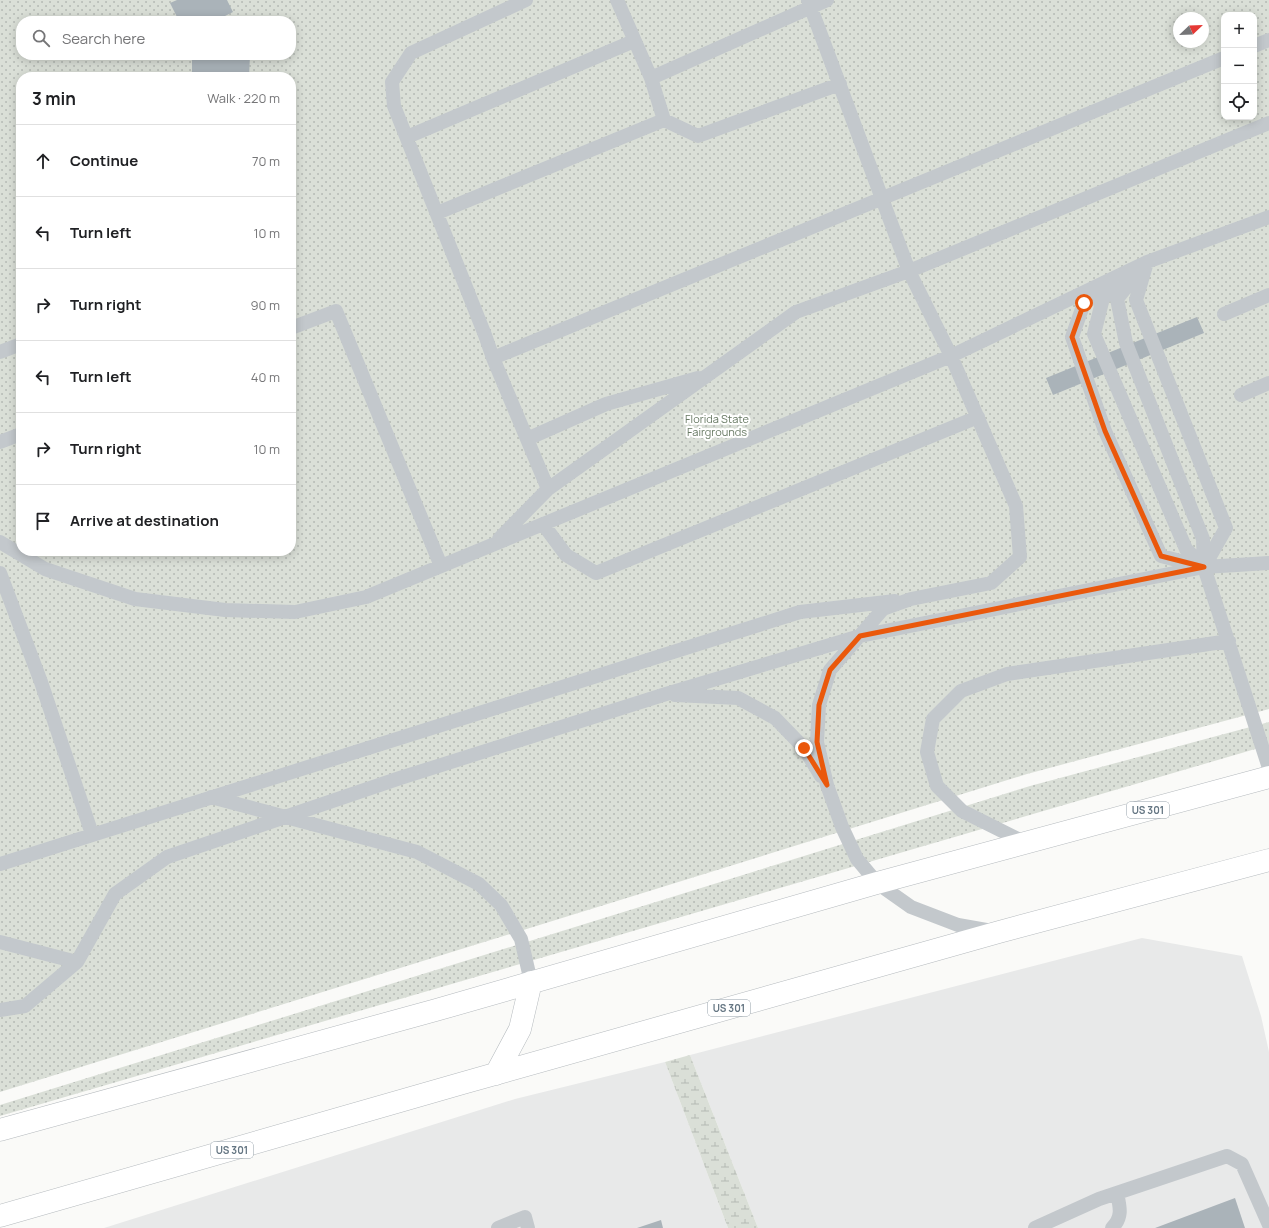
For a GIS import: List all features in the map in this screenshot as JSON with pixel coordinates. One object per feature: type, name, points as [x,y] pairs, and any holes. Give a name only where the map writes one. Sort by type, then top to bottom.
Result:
[{"type":"main road","name":"US 301","points":[[0,1130],[429,1012],[877,883],[1269,777]]},
{"type":"main road","name":"US 301","points":[[0,1216],[999,932],[1269,860]]},
{"type":"main road","points":[[496,1074],[520,1029],[531,982]]},
{"type":"lane","points":[[526,0],[411,53],[392,82],[394,106],[493,358],[548,489]]},
{"type":"lane","points":[[617,0],[651,78],[664,120]]},
{"type":"lane","points":[[651,78],[809,3],[827,0]]},
{"type":"lane","points":[[0,864],[800,612],[911,599],[991,583],[1020,557],[1016,506],[951,356],[909,272],[809,3]]},
{"type":"lane","points":[[1257,45],[1269,40]]},
{"type":"lane","points":[[406,137],[634,41]]},
{"type":"lane","points":[[493,358],[1221,59]]},
{"type":"lane","points":[[437,213],[664,120],[698,136],[840,84]]},
{"type":"lane","points":[[495,544],[548,489],[796,312],[909,272],[1269,123]]},
{"type":"lane","points":[[23,556],[45,569],[134,599],[225,610],[295,612],[366,597],[951,356],[1147,262],[1269,217]]},
{"type":"lane","points":[[1147,262],[1084,303],[1072,337],[1105,431],[1161,556],[1204,567]]},
{"type":"lane","points":[[1147,262],[1103,298],[1094,334],[1186,549],[1204,567]]},
{"type":"lane","points":[[1147,262],[1136,300],[1226,528],[1204,567]]},
{"type":"lane","points":[[1147,262],[1117,299],[1126,343],[1203,540],[1204,567],[1269,768]]},
{"type":"lane","points":[[1224,314],[1269,295]]},
{"type":"lane","points":[[296,326],[336,311],[441,566]]},
{"type":"lane","points":[[0,352],[16,346]]},
{"type":"lane","points":[[526,439],[606,404],[708,375]]},
{"type":"lane","points":[[1241,395],[1269,383]]},
{"type":"lane","points":[[543,524],[566,555],[596,573],[978,417]]},
{"type":"lane","points":[[0,442],[16,436]]},
{"type":"lane","points":[[0,542],[16,552]]},
{"type":"lane","points":[[0,1010],[25,1006],[76,962],[114,894],[167,857],[400,778],[666,694],[860,636],[1204,567],[1269,563]]},
{"type":"lane","points":[[0,573],[41,682],[92,834]]},
{"type":"lane","points":[[911,599],[883,609],[830,670],[819,705],[817,742],[827,785],[842,827],[856,859],[877,883],[911,907],[958,925],[999,932]]},
{"type":"lane","points":[[1026,843],[962,811],[937,786],[927,752],[933,719],[961,691],[1007,674],[1229,641]]},
{"type":"lane","points":[[666,694],[738,698],[775,718],[804,748],[827,785]]},
{"type":"lane","points":[[210,797],[417,852],[479,884],[501,904],[521,939],[531,982]]},
{"type":"lane","points":[[0,942],[76,962]]},
{"type":"lane","points":[[1035,1228],[1099,1199],[1227,1156],[1242,1164],[1269,1225]]},
{"type":"lane","points":[[1112,1228],[1118,1221],[1120,1207],[1117,1193]]},
{"type":"lane","points":[[498,1228],[525,1217],[528,1228]]},
{"type":"shaded area","points":[[1142,938],[1242,956],[1261,1016],[1269,1052],[1269,1228],[758,1228],[690,1055]]},
{"type":"shaded area","points":[[665,1062],[728,1228],[104,1228],[515,1099]]},
{"type":"green space","name":"Florida State Fairgrounds","points":[[0,0],[1269,0],[1269,709],[1027,774],[0,1092]]},
{"type":"green space","points":[[1269,722],[1269,745],[0,1116],[0,1105],[1030,786]]},
{"type":"green space","points":[[690,1055],[758,1228],[728,1228],[665,1062]]},
{"type":"building","points":[[177,0],[227,0],[233,12],[225,16],[176,16],[170,3]]},
{"type":"building","points":[[192,60],[250,60],[249,72],[192,72]]},
{"type":"building","points":[[1197,317],[1204,333],[1053,395],[1046,378]]},
{"type":"building","points":[[1235,1198],[1245,1228],[1155,1228]]},
{"type":"building","points":[[661,1220],[663,1228],[637,1228]]},
{"type":"route","points":[[804,748],[827,785],[817,742],[819,705],[830,670],[860,636],[1204,567],[1161,556],[1105,431],[1072,337],[1084,303]]}]
